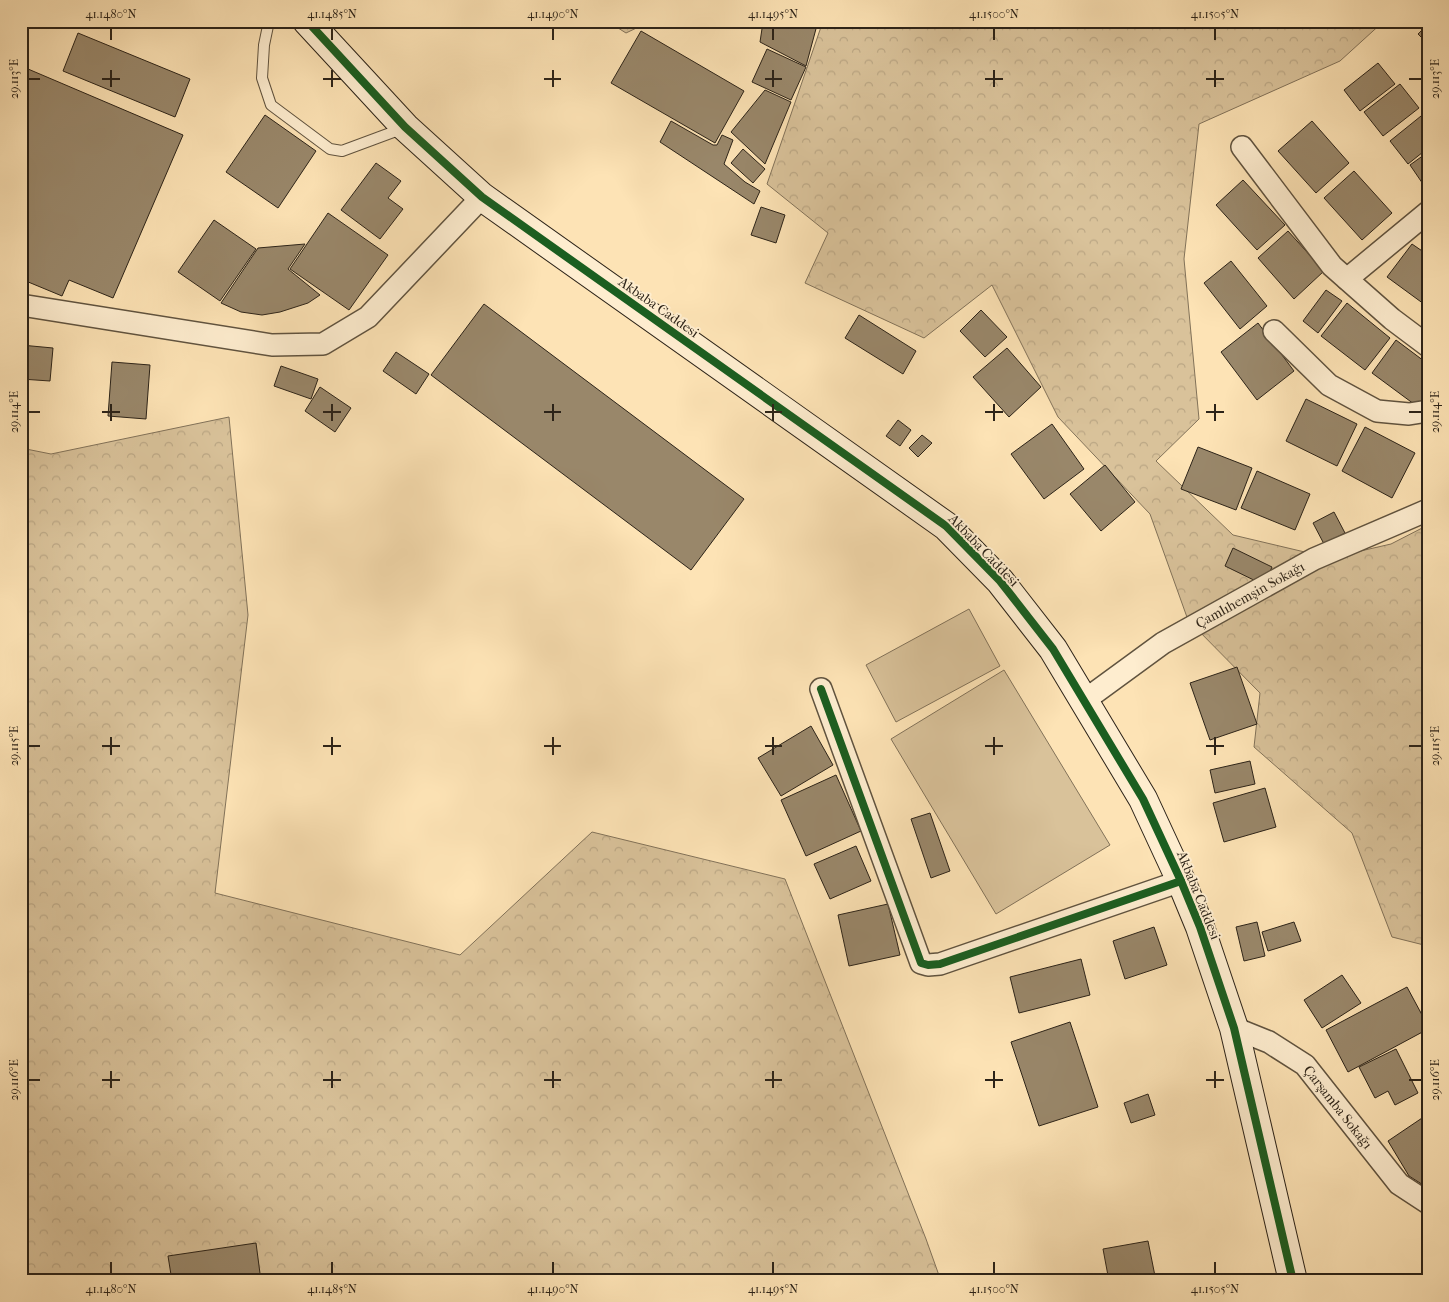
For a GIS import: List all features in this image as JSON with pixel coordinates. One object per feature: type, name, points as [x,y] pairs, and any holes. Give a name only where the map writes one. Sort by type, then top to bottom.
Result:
[{"type":"main road","name":"Akbaba Caddesi","points":[[307,21],[405,127],[482,197],[946,526],[1000,582],[1053,649],[1143,799],[1200,927],[1234,1028],[1293,1281]]},
{"type":"street","points":[[1242,147],[1332,266],[1392,319],[1428,346]]},
{"type":"street","points":[[21,305],[272,345],[323,344],[368,318],[482,197]]},
{"type":"street","points":[[1347,279],[1423,223]]},
{"type":"street","points":[[1274,331],[1329,385],[1377,411],[1409,414],[1428,411]]},
{"type":"street","name":"Çamlıhemşin Sokağı","points":[[1085,700],[1163,643],[1314,559],[1428,510]]},
{"type":"street","points":[[821,689],[921,963],[928,965],[940,964],[1181,881]]},
{"type":"street","name":"Çarşamba Sokağı","points":[[1234,1028],[1269,1042],[1305,1065],[1399,1184],[1428,1203]]},
{"type":"lane","points":[[269,21],[264,45],[262,78],[272,105],[330,149],[342,151],[405,127]]},
{"type":"green space","points":[[607,21],[651,21],[626,33]]},
{"type":"green space","points":[[814,21],[1384,21],[1340,61],[1199,124],[1184,259],[1199,419],[1156,461],[1233,535],[1330,558],[1391,544],[1428,525],[1428,946],[1392,937],[1352,833],[1254,747],[1260,693],[1188,620],[1150,514],[1058,417],[992,285],[924,338],[805,283],[828,233],[767,184],[822,24]]},
{"type":"green space","points":[[229,417],[248,615],[215,893],[460,955],[592,832],[785,879],[941,1281],[21,1281],[21,448],[51,454]]},
{"type":"green space","points":[[969,609],[1000,666],[896,722],[866,665]]},
{"type":"green space","points":[[1004,670],[1110,845],[996,914],[891,739]]},
{"type":"building","points":[[763,22],[817,25],[806,66],[760,42]]},
{"type":"building","points":[[1428,24],[1428,44],[1418,34]]},
{"type":"building","points":[[641,31],[744,91],[715,143],[611,83]]},
{"type":"building","points":[[78,33],[190,79],[175,117],[63,71]]},
{"type":"building","points":[[767,49],[806,67],[791,100],[752,82]]},
{"type":"building","points":[[1378,63],[1395,84],[1360,111],[1344,90]]},
{"type":"building","points":[[21,66],[183,135],[113,298],[69,280],[62,296],[21,279]]},
{"type":"building","points":[[1400,84],[1419,108],[1383,136],[1364,112]]},
{"type":"building","points":[[765,90],[791,102],[765,164],[731,132]]},
{"type":"building","points":[[1426,112],[1428,115],[1428,148],[1408,164],[1390,141]]},
{"type":"building","points":[[265,115],[316,151],[278,208],[226,172]]},
{"type":"building","points":[[671,121],[713,145],[717,145],[722,135],[733,140],[724,164],[745,182],[760,191],[754,204],[660,142]]},
{"type":"building","points":[[1312,121],[1349,163],[1316,193],[1278,151]]},
{"type":"building","points":[[743,149],[765,169],[753,183],[731,163]]},
{"type":"building","points":[[1428,152],[1428,185],[1425,187],[1410,165]]},
{"type":"building","points":[[376,163],[401,181],[388,198],[403,209],[380,239],[341,210]]},
{"type":"building","points":[[1354,171],[1392,213],[1362,240],[1324,198]]},
{"type":"building","points":[[1243,180],[1285,225],[1257,250],[1216,205]]},
{"type":"building","points":[[761,207],[785,215],[776,243],[751,235]]},
{"type":"building","points":[[328,213],[388,255],[349,310],[290,269]]},
{"type":"building","points":[[214,220],[256,249],[220,301],[178,272]]},
{"type":"building","points":[[1288,231],[1324,271],[1294,299],[1258,258]]},
{"type":"building","points":[[305,244],[288,269],[320,295],[308,303],[280,312],[262,315],[241,312],[221,303],[258,248]]},
{"type":"building","points":[[1412,244],[1428,255],[1428,307],[1387,277]]},
{"type":"building","points":[[1231,261],[1267,306],[1240,329],[1204,283]]},
{"type":"building","points":[[1326,290],[1342,301],[1318,333],[1303,321]]},
{"type":"building","points":[[1347,303],[1390,338],[1365,370],[1321,336]]},
{"type":"building","points":[[484,304],[744,499],[691,570],[431,375]]},
{"type":"building","points":[[981,310],[1007,337],[985,357],[960,331]]},
{"type":"building","points":[[859,315],[916,351],[903,374],[845,338]]},
{"type":"building","points":[[1258,323],[1294,371],[1257,400],[1221,352]]},
{"type":"building","points":[[1396,340],[1428,364],[1428,393],[1418,407],[1372,373]]},
{"type":"building","points":[[21,345],[53,348],[50,381],[21,379]]},
{"type":"building","points":[[1007,348],[1041,387],[1009,417],[973,377]]},
{"type":"building","points":[[396,352],[429,374],[416,394],[383,371]]},
{"type":"building","points":[[112,362],[150,365],[146,419],[108,416]]},
{"type":"building","points":[[281,366],[318,379],[311,399],[274,386]]},
{"type":"building","points":[[320,387],[351,408],[335,432],[305,411]]},
{"type":"building","points":[[1306,399],[1357,424],[1337,466],[1286,441]]},
{"type":"building","points":[[898,420],[911,430],[900,446],[886,436]]},
{"type":"building","points":[[1052,424],[1084,469],[1044,499],[1011,454]]},
{"type":"building","points":[[1365,427],[1415,453],[1392,498],[1342,471]]},
{"type":"building","points":[[922,435],[932,443],[918,457],[909,448]]},
{"type":"building","points":[[1198,447],[1252,468],[1236,510],[1181,489]]},
{"type":"building","points":[[1105,465],[1135,502],[1101,531],[1070,494]]},
{"type":"building","points":[[1257,471],[1310,494],[1295,530],[1241,508]]},
{"type":"building","points":[[1334,512],[1345,533],[1324,544],[1313,523]]},
{"type":"building","points":[[1233,548],[1272,567],[1264,585],[1225,566]]},
{"type":"building","points":[[1237,667],[1257,724],[1210,740],[1190,683]]},
{"type":"building","points":[[811,726],[833,765],[781,796],[758,758]]},
{"type":"building","points":[[1250,761],[1255,784],[1215,793],[1210,770]]},
{"type":"building","points":[[836,775],[861,831],[806,856],[781,800]]},
{"type":"building","points":[[1265,788],[1276,827],[1224,842],[1213,803]]},
{"type":"building","points":[[930,813],[950,871],[931,878],[911,819]]},
{"type":"building","points":[[856,846],[871,881],[830,899],[814,864]]},
{"type":"building","points":[[888,904],[900,955],[849,966],[838,915]]},
{"type":"building","points":[[1257,922],[1265,956],[1244,961],[1236,927]]},
{"type":"building","points":[[1294,922],[1301,941],[1268,951],[1262,932]]},
{"type":"building","points":[[1154,927],[1167,965],[1125,979],[1113,941]]},
{"type":"building","points":[[1081,959],[1090,995],[1019,1013],[1010,977]]},
{"type":"building","points":[[1342,975],[1361,1003],[1322,1028],[1304,1000]]},
{"type":"building","points":[[1407,987],[1428,1029],[1348,1072],[1326,1030]]},
{"type":"building","points":[[1070,1022],[1098,1107],[1039,1126],[1011,1042]]},
{"type":"building","points":[[1396,1049],[1418,1093],[1395,1105],[1388,1091],[1375,1098],[1359,1067]]},
{"type":"building","points":[[1148,1094],[1155,1115],[1131,1123],[1124,1103]]},
{"type":"building","points":[[1428,1114],[1428,1188],[1409,1176],[1388,1141]]},
{"type":"building","points":[[1148,1241],[1156,1281],[1109,1281],[1103,1249]]},
{"type":"building","points":[[256,1243],[261,1281],[172,1281],[168,1256]]},
{"type":"cycle path","points":[[307,21],[405,127],[482,197],[946,526],[1000,581],[1053,649],[1143,799],[1181,881],[1200,927],[1234,1028],[1293,1281]]},
{"type":"cycle path","points":[[821,689],[921,963],[928,965],[940,964],[1181,881]]}]
